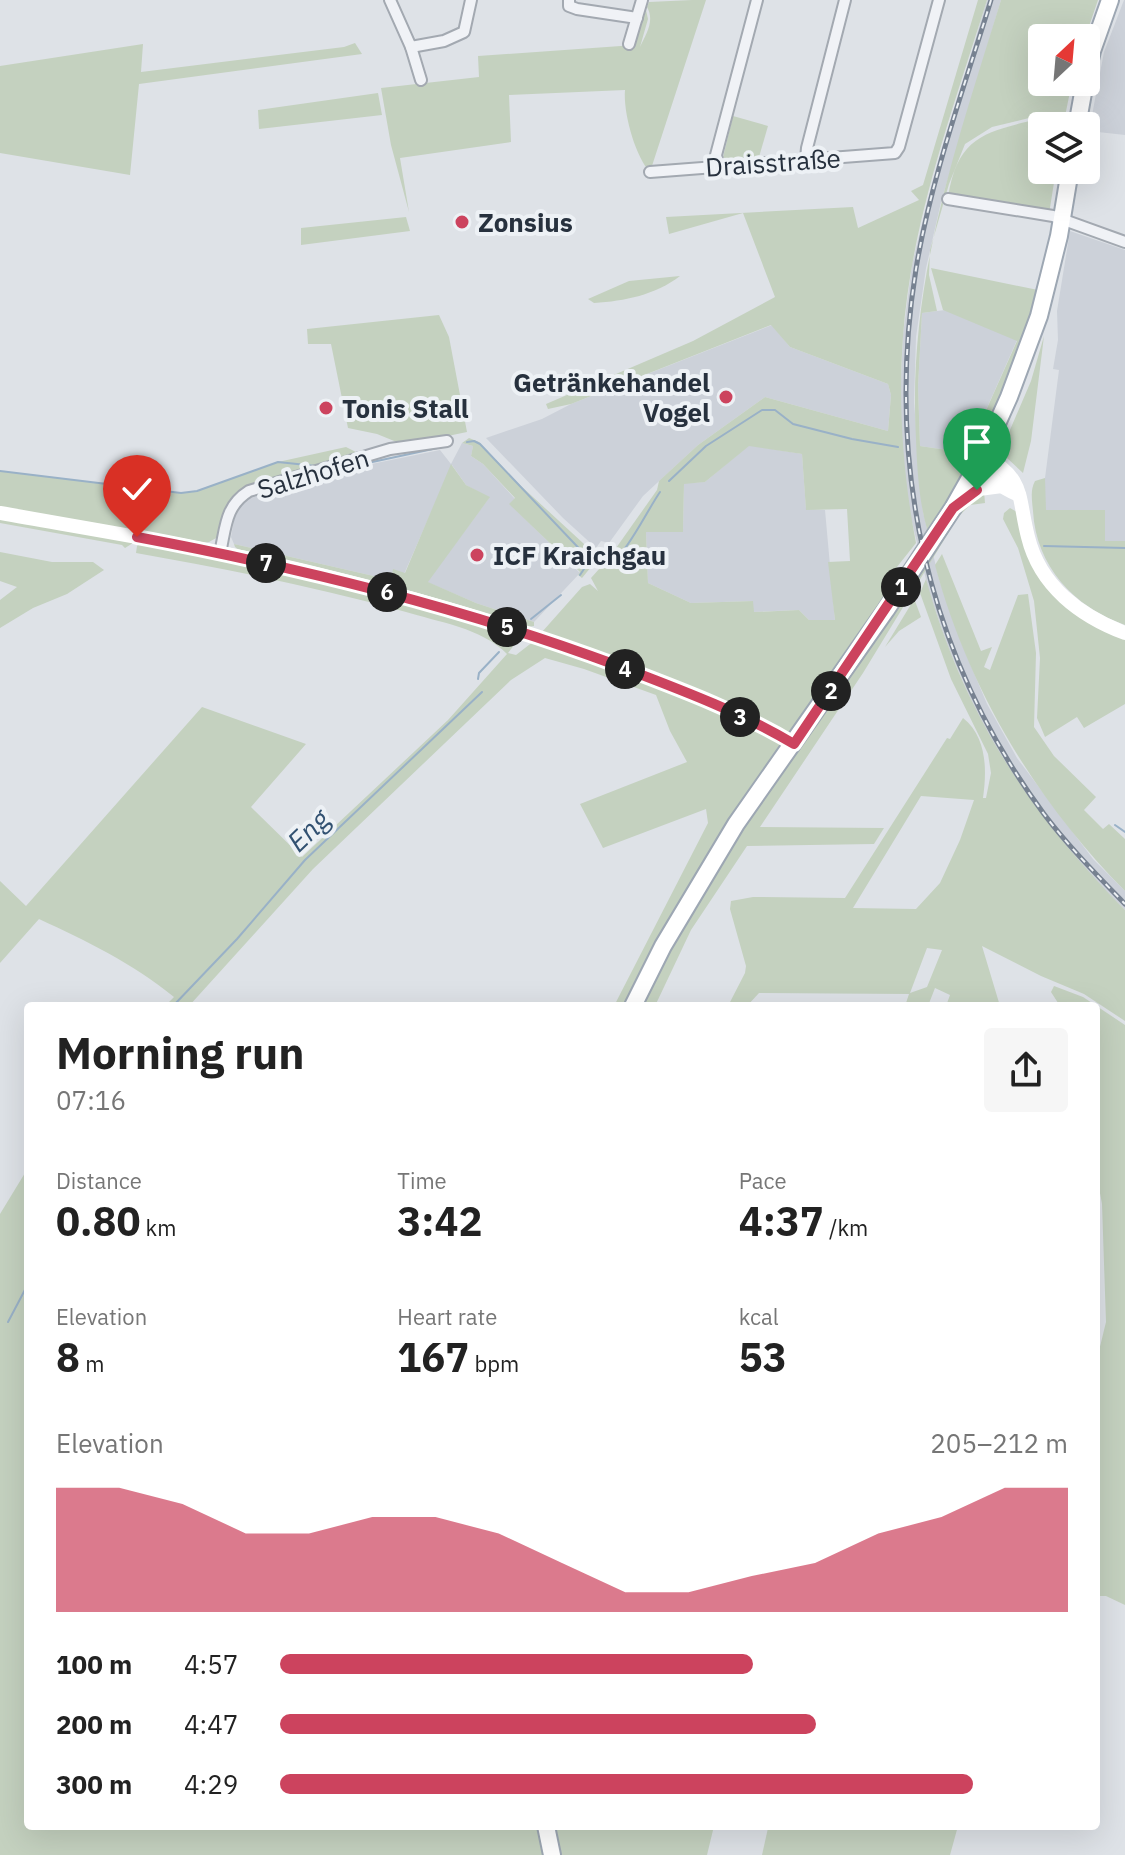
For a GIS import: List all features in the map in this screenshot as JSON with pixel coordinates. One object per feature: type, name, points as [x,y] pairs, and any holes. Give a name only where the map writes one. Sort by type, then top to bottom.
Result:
[{"type":"main road","points":[[1100,28],[1110,0]]},
{"type":"main road","points":[[635,1002],[663,946],[736,824],[794,744],[953,508],[983,455],[1026,355],[1047,292],[1067,184]]},
{"type":"main road","points":[[547,1830],[552,1855]]},
{"type":"street","points":[[390,0],[411,47],[421,80]]},
{"type":"street","points":[[411,47],[444,41],[464,32],[471,0]]},
{"type":"street","points":[[569,0],[569,6],[577,9],[637,18]]},
{"type":"street","points":[[629,44],[642,0]]},
{"type":"street","points":[[718,165],[716,155],[757,0]]},
{"type":"street","points":[[806,159],[845,0]]},
{"type":"street","name":"Draisstraße","points":[[650,172],[895,153],[939,0]]},
{"type":"street","points":[[948,199],[1061,219],[1125,242]]},
{"type":"street","name":"Salzhofen","points":[[220,553],[235,499],[249,491],[390,449],[447,441]]},
{"type":"street","points":[[983,455],[988,474],[1019,495]]},
{"type":"street","points":[[983,455],[1011,474],[1028,537],[1046,577],[1072,604],[1091,618],[1125,633]]},
{"type":"street","points":[[953,508],[979,489],[1002,486]]},
{"type":"street","points":[[0,513],[220,553],[380,590],[518,630],[683,692],[794,744]]},
{"type":"shaded area","points":[[987,0],[1001,0],[941,202],[926,268],[916,337],[914,402],[923,512],[939,579],[987,704],[1017,758],[1093,859],[1125,891],[1125,910],[1083,868],[1041,817],[1005,765],[975,709],[948,647],[929,592],[910,514],[900,402],[903,335],[912,265],[928,199]]},
{"type":"shaded area","points":[[1125,0],[1125,135],[1100,132],[1100,112],[1093,112],[1096,96],[1100,96],[1104,52]]},
{"type":"shaded area","points":[[1070,231],[1125,250],[1125,541],[1045,541],[1045,478],[1059,370],[1053,369],[1058,340],[1057,311]]},
{"type":"shaded area","points":[[945,310],[1017,340],[967,453],[920,446],[918,386],[922,313]]},
{"type":"shaded area","points":[[772,325],[790,347],[888,384],[891,395],[888,431],[765,397],[698,445],[643,496],[609,543],[601,541],[596,548],[486,438],[542,419],[571,404]]},
{"type":"shaded area","points":[[462,443],[473,446],[471,456],[483,464],[515,499],[510,504],[580,573],[534,622],[476,603],[427,582],[489,498],[466,485],[452,465],[404,574],[391,580],[234,544],[231,537],[236,508],[249,491],[331,468],[352,468],[440,450],[451,464]]},
{"type":"shaded area","points":[[749,445],[802,454],[806,509],[825,510],[835,621],[809,620],[799,610],[753,612],[752,601],[691,603],[648,583],[646,532],[683,532],[684,483],[705,482]]},
{"type":"green space","points":[[706,0],[650,172],[639,156],[631,133],[625,90],[509,95],[511,142],[400,158],[409,212],[391,145],[381,88],[479,77],[478,56],[635,45],[646,10],[648,19],[640,47],[650,22],[649,2]]},
{"type":"green space","points":[[978,0],[987,0],[935,166],[915,251],[903,337],[901,415],[916,543],[885,582],[906,563],[927,529],[916,439],[915,381],[919,325],[930,258],[929,275],[937,311],[922,313],[918,386],[920,446],[967,453],[1017,341],[943,310],[931,268],[1038,290],[1023,341],[983,434],[991,438],[671,934],[871,646],[949,525],[975,495],[984,491],[985,503],[970,505],[958,517],[863,673],[760,827],[884,828],[874,844],[747,846],[691,930],[657,1002],[616,1002],[708,823],[706,809],[603,848],[580,804],[687,762],[670,731],[656,695],[545,658],[511,680],[313,869],[193,1002],[169,1002],[174,997],[125,963],[39,919],[0,963],[0,881],[26,906],[202,707],[306,744],[251,807],[302,857],[448,720],[507,654],[472,632],[406,612],[271,579],[136,553],[141,542],[320,577],[515,634],[518,640],[508,653],[516,655],[534,641],[582,587],[590,584],[598,591],[591,578],[609,558],[657,490],[659,481],[698,445],[765,397],[888,431],[891,395],[888,384],[790,347],[771,325],[571,404],[548,409],[546,404],[693,341],[775,297],[743,213],[669,234],[666,217],[853,207],[858,228],[919,200],[911,191],[923,185]],"holes":[[[749,446],[802,454],[806,510],[847,509],[850,561],[828,562],[835,620],[809,620],[799,610],[754,612],[753,601],[691,603],[648,583],[646,532],[683,532],[684,484],[705,482]]]},
{"type":"green space","points":[[1001,0],[1098,0],[1090,24],[1028,24],[1028,96],[1069,96],[1066,112],[1028,112],[1028,118],[992,127],[965,144],[934,235],[967,109]]},
{"type":"green space","points":[[355,43],[362,54],[139,84],[130,175],[0,153],[0,66],[143,44],[141,72],[344,47]]},
{"type":"green space","points":[[378,93],[382,115],[259,129],[258,110]]},
{"type":"green space","points":[[733,116],[768,126],[759,157],[728,160],[723,157]]},
{"type":"green space","points":[[1028,122],[1028,184],[1054,184],[1049,214],[948,197],[959,161],[967,149],[989,133]]},
{"type":"green space","points":[[406,217],[410,231],[301,245],[301,228]]},
{"type":"green space","points":[[680,276],[639,296],[594,303],[588,299],[629,281]]},
{"type":"green space","points":[[439,315],[449,337],[467,432],[404,445],[377,434],[348,428],[331,344],[308,344],[307,329]]},
{"type":"green space","points":[[1044,336],[1031,441],[1023,473],[1007,458],[1004,444],[1031,381]]},
{"type":"green space","points":[[469,438],[479,442],[521,486],[596,555],[596,561],[582,578],[578,575],[580,572],[509,504],[515,498],[483,464],[471,456],[473,446],[462,443]]},
{"type":"green space","points":[[346,447],[360,454],[232,497],[224,511],[218,537],[209,542],[197,544],[0,508],[0,471],[181,493],[197,491],[278,462]]},
{"type":"green space","points":[[451,464],[466,485],[490,497],[428,582],[476,603],[534,622],[534,626],[525,627],[245,554],[235,547],[234,544],[391,580],[393,569],[405,573]]},
{"type":"green space","points":[[1045,478],[1046,510],[1105,510],[1105,541],[1125,541],[1125,625],[1074,596],[1050,566],[1036,531],[1032,499],[1035,481]]},
{"type":"green space","points":[[1010,508],[1017,512],[1033,565],[1125,637],[1125,704],[1084,728],[1077,717],[1045,737],[1037,718],[1040,658],[1034,601],[1018,548],[1003,519]]},
{"type":"green space","points":[[0,517],[133,543],[125,548],[0,523]]},
{"type":"green space","points":[[0,552],[52,562],[93,562],[104,570],[67,594],[33,608],[0,628],[0,600],[17,587],[0,581]]},
{"type":"green space","points":[[942,554],[981,651],[992,647],[984,667],[990,670],[1018,595],[1028,594],[1036,653],[1034,727],[1054,756],[1096,797],[1084,810],[1103,829],[1109,824],[1125,839],[1125,891],[1062,820],[1034,781],[986,699],[966,656],[935,565]]},
{"type":"green space","points":[[926,579],[959,673],[1003,758],[1058,836],[1125,910],[1125,1021],[1100,1002],[982,946],[999,1002],[947,1002],[950,995],[935,988],[930,1002],[906,1002],[909,994],[759,993],[751,1002],[730,1002],[746,966],[730,909],[731,901],[753,897],[845,898],[947,738],[950,739],[963,718],[981,744],[985,765],[983,798],[986,798],[991,773],[988,754],[951,679],[920,593]],"holes":[[[921,796],[974,800],[940,883],[916,909],[853,908]],[[927,948],[942,950],[927,987],[910,993]]]},
{"type":"green space","points":[[913,601],[921,617],[899,631],[885,647]]},
{"type":"green space","points":[[1054,986],[1090,1002],[1057,1002],[1051,992]]},
{"type":"green space","points":[[1100,1008],[1125,1025],[1125,1605],[1100,1596],[1100,1347],[1106,1322]]},
{"type":"green space","points":[[24,1175],[24,1830],[713,1830],[707,1855],[0,1855],[0,1214]]},
{"type":"green space","points":[[768,1830],[957,1830],[950,1855],[762,1855]]},
{"type":"waterway","points":[[669,481],[706,446],[762,410],[775,410],[793,424],[898,447]]},
{"type":"waterway","points":[[467,442],[480,444],[590,560],[580,575]]},
{"type":"waterway","points":[[363,464],[442,447]]},
{"type":"waterway","points":[[0,471],[181,493],[197,491],[278,462],[316,466]]},
{"type":"waterway","points":[[605,567],[628,544],[660,492]]},
{"type":"waterway","points":[[1044,546],[1125,548]]},
{"type":"waterway","name":"Eng","points":[[531,619],[561,595]]},
{"type":"waterway","name":"Eng","points":[[478,679],[479,673],[499,652]]},
{"type":"waterway","name":"Eng","points":[[177,1002],[237,939],[305,860],[482,692]]},
{"type":"waterway","points":[[1115,825],[1125,832]]},
{"type":"waterway","name":"Eng","points":[[8,1322],[24,1292]]},
{"type":"railway","points":[[991,0],[939,167],[916,269],[908,342],[906,414],[912,485],[924,554],[943,622],[970,689],[1003,753],[1044,814],[1125,904]]},
{"type":"place","name":"Zonsius","points":[[462,222]]},
{"type":"place","name":"Getränkehandel Vogel","points":[[726,397]]},
{"type":"place","name":"Tonis Stall","points":[[326,408]]},
{"type":"place","name":"ICF Kraichgau","points":[[477,555]]},
{"type":"route","points":[[137,537],[319,574],[466,613],[648,677],[794,744],[953,508],[977,490]]}]
